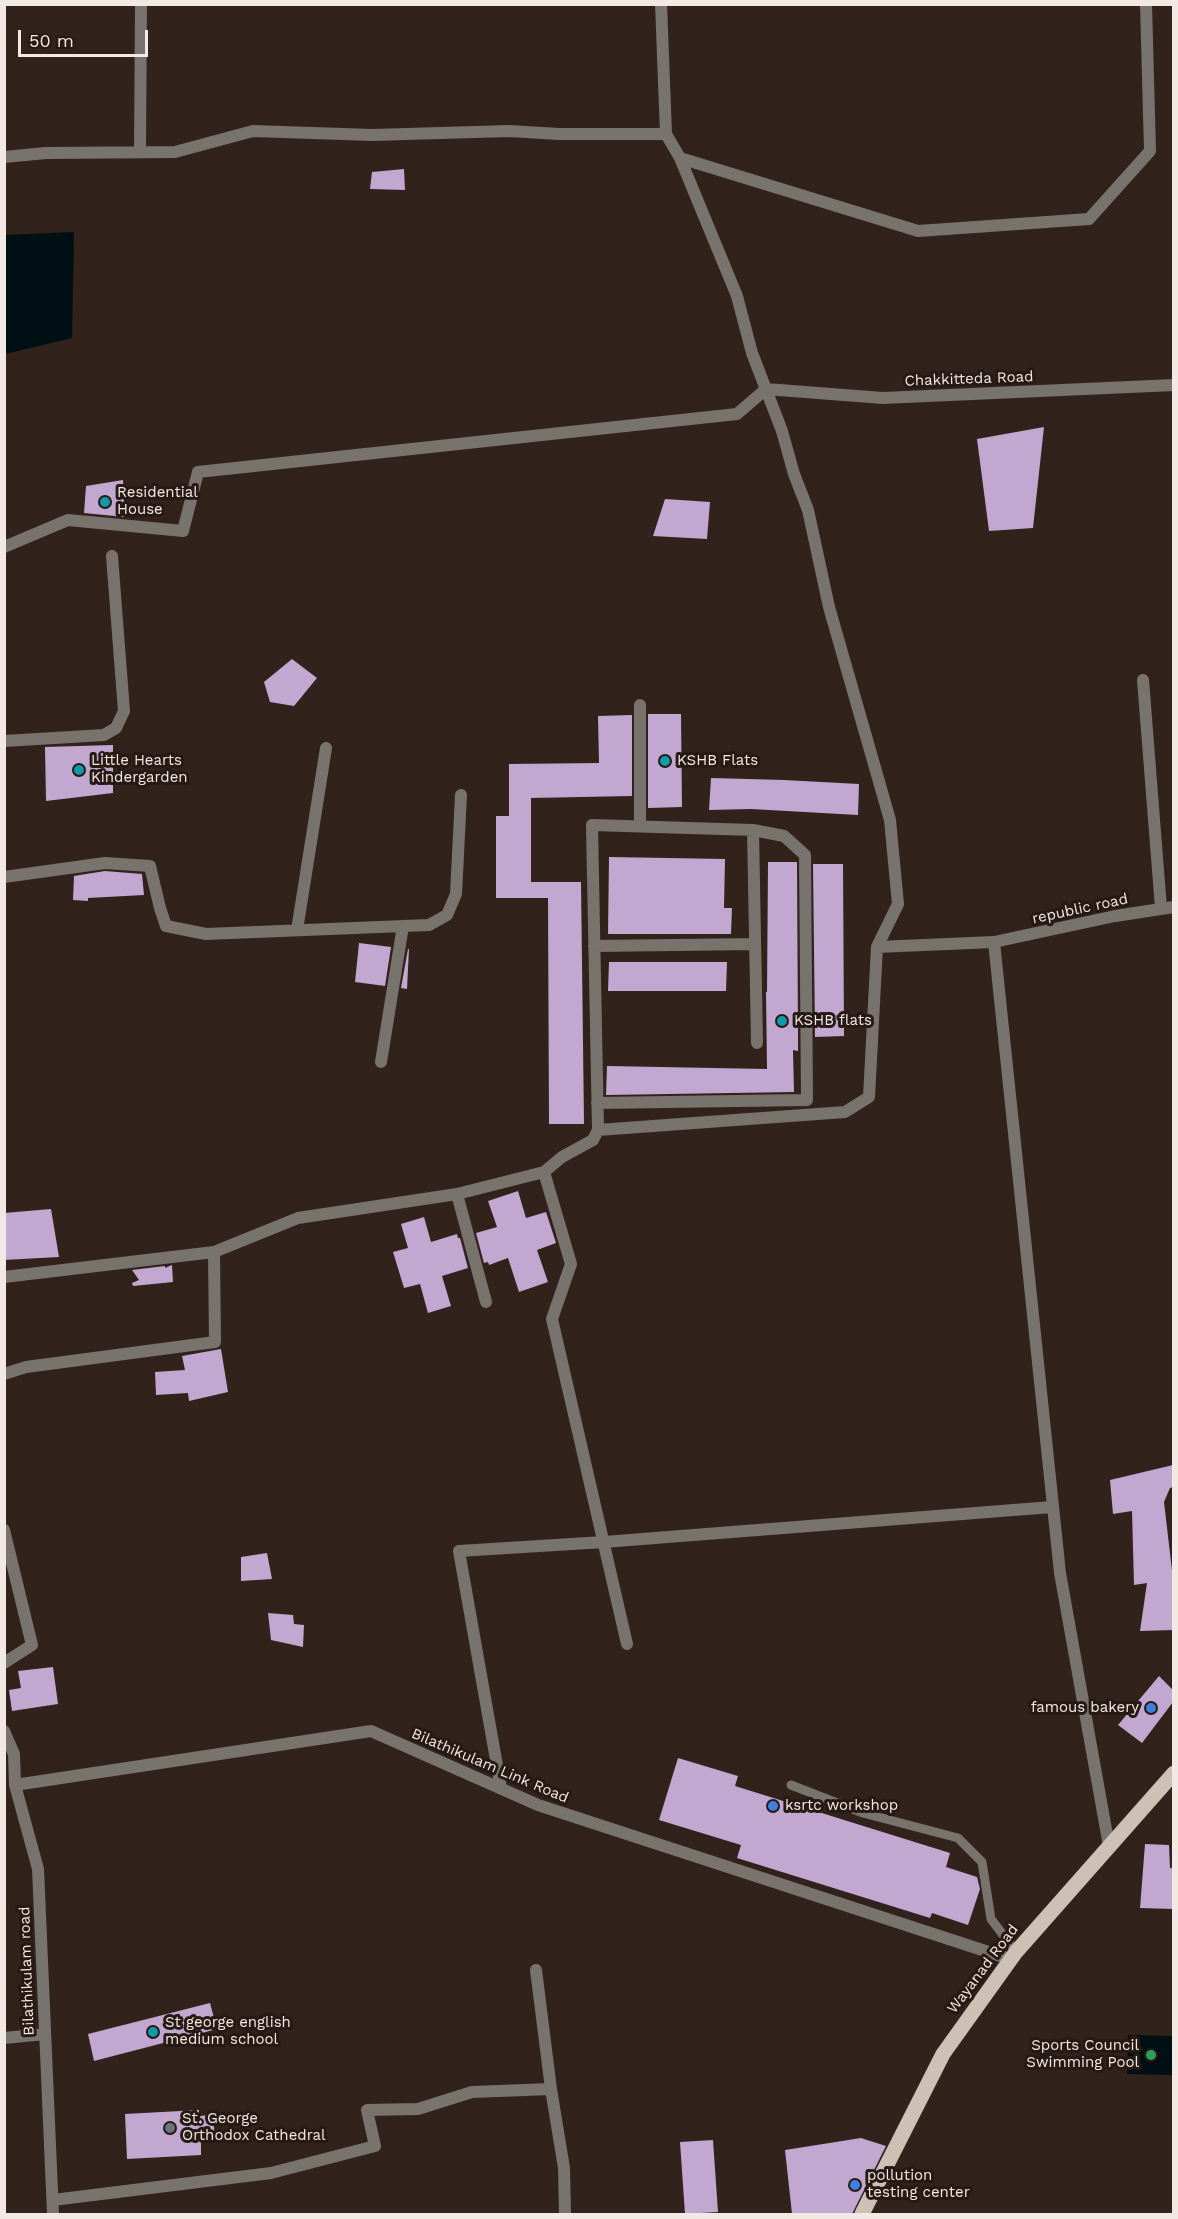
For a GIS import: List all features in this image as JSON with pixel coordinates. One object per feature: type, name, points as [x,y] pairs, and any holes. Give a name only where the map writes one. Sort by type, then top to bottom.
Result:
[{"type":"main road","name":"Wayanad Road","points":[[862,2214],[942,2054],[1013,1955],[1173,1773]]},
{"type":"street","points":[[140,151],[141,4]]},
{"type":"street","points":[[598,1130],[845,1112],[869,1097],[877,946],[898,904],[890,820],[829,607],[807,510],[782,430],[752,353],[737,296],[680,158],[666,134],[661,4]]},
{"type":"street","points":[[680,158],[918,231],[1089,219],[1150,151],[1146,4]]},
{"type":"street","points":[[4,157],[45,153],[175,152],[253,131],[372,135],[509,131],[559,134],[666,134]]},
{"type":"street","name":"Chakkitteda Road","points":[[766,389],[883,398],[1173,386]]},
{"type":"street","points":[[4,546],[68,520],[183,531],[198,472],[737,414],[766,389]]},
{"type":"street","points":[[4,741],[104,735],[116,728],[124,711],[112,555]]},
{"type":"street","points":[[1143,680],[1167,908]]},
{"type":"street","points":[[640,705],[640,826]]},
{"type":"street","points":[[297,930],[326,748]]},
{"type":"street","points":[[4,877],[105,863],[150,866],[159,908],[166,926],[206,934],[429,925],[447,915],[456,894],[461,795]]},
{"type":"street","points":[[4,1277],[214,1252],[298,1218],[457,1194],[544,1172],[562,1157],[593,1140],[598,1130],[597,1103],[592,825],[753,830],[784,836],[805,855],[807,1100],[597,1103]]},
{"type":"street","points":[[753,830],[757,1043]]},
{"type":"street","name":"republic road","points":[[877,946],[994,942],[1167,908]]},
{"type":"street","points":[[381,1062],[403,926]]},
{"type":"street","points":[[994,942],[1060,1574],[1109,1846]]},
{"type":"street","points":[[594,946],[755,944]]},
{"type":"street","points":[[544,1172],[571,1264],[552,1319],[627,1644]]},
{"type":"street","points":[[457,1194],[486,1302]]},
{"type":"street","points":[[4,1374],[26,1367],[215,1342],[214,1252]]},
{"type":"street","points":[[501,1788],[459,1551],[1052,1507]]},
{"type":"street","points":[[4,1530],[32,1645],[4,1663]]},
{"type":"street","name":"Bilathikulam road","points":[[4,1731],[14,1755],[15,1785],[38,1869],[53,2214]]},
{"type":"street","name":"Bilathikulam Link Road","points":[[15,1785],[371,1731],[538,1805],[1013,1955]]},
{"type":"street","points":[[536,1970],[551,2089],[564,2168],[565,2214]]},
{"type":"street","points":[[4,2038],[45,2034]]},
{"type":"street","points":[[53,2200],[271,2172],[375,2145],[367,2110],[418,2109],[472,2091],[551,2089]]},
{"type":"lane","points":[[791,1785],[862,1813],[958,1838],[982,1862],[991,1918],[1013,1955]]},
{"type":"shaded area","points":[[74,232],[72,338],[5,354],[5,235]]},
{"type":"shaded area","name":"Sports Council Swimming Pool","points":[[1128,2035],[1173,2036],[1173,2075],[1127,2074]]},
{"type":"building","points":[[404,169],[405,190],[370,189],[372,172]]},
{"type":"building","points":[[1044,427],[1033,528],[989,531],[977,439]]},
{"type":"building","name":"Residential House","points":[[123,480],[125,517],[84,513],[86,486]]},
{"type":"building","points":[[665,499],[710,502],[707,539],[653,536]]},
{"type":"building","points":[[292,659],[317,678],[294,706],[270,702],[264,682]]},
{"type":"building","name":"KSHB Flats","points":[[648,714],[681,714],[682,807],[648,808]]},
{"type":"building","points":[[632,715],[632,796],[531,798],[531,882],[581,882],[584,1124],[549,1124],[548,898],[496,898],[496,816],[509,816],[509,764],[599,763],[598,716]]},
{"type":"building","name":"Little Hearts Kindergarden","points":[[113,745],[113,793],[46,801],[45,747]]},
{"type":"building","points":[[711,778],[859,784],[858,815],[751,809],[709,810]]},
{"type":"building","points":[[609,857],[725,859],[724,908],[732,908],[731,934],[608,934]]},
{"type":"building","points":[[768,862],[797,862],[798,1051],[793,1050],[794,1092],[606,1095],[607,1066],[767,1069]]},
{"type":"building","points":[[813,864],[843,864],[844,1036],[815,1037]]},
{"type":"building","points":[[105,871],[142,874],[144,895],[88,898],[88,901],[73,900],[74,876]]},
{"type":"building","points":[[359,943],[391,947],[385,986],[355,982]]},
{"type":"building","points":[[409,949],[407,989],[401,988]]},
{"type":"building","points":[[609,962],[727,962],[726,991],[608,991]]},
{"type":"building","points":[[518,1191],[526,1218],[546,1212],[556,1243],[537,1250],[548,1282],[519,1292],[508,1258],[489,1265],[488,1262],[484,1263],[476,1233],[497,1227],[488,1201]]},
{"type":"building","points":[[51,1209],[59,1257],[4,1260],[4,1213]]},
{"type":"building","points":[[424,1217],[431,1242],[457,1234],[468,1268],[442,1276],[451,1306],[428,1313],[420,1284],[404,1288],[393,1252],[408,1248],[401,1224]]},
{"type":"building","points":[[172,1265],[173,1282],[133,1286],[132,1283],[139,1280],[132,1270],[165,1266],[165,1268]]},
{"type":"building","points":[[221,1349],[228,1392],[189,1401],[188,1393],[156,1395],[155,1372],[185,1370],[182,1356]]},
{"type":"building","points":[[1173,1465],[1173,1487],[1170,1488],[1164,1502],[1173,1579],[1173,1630],[1140,1631],[1147,1583],[1134,1585],[1132,1511],[1113,1514],[1110,1480]]},
{"type":"building","points":[[267,1553],[272,1579],[241,1581],[241,1557]]},
{"type":"building","points":[[268,1613],[293,1615],[294,1624],[304,1625],[303,1647],[271,1640]]},
{"type":"building","points":[[53,1667],[58,1704],[12,1711],[9,1690],[21,1688],[18,1671]]},
{"type":"building","points":[[1159,1676],[1173,1690],[1173,1702],[1142,1743],[1118,1725]]},
{"type":"building","points":[[678,1758],[738,1776],[735,1786],[950,1853],[946,1867],[977,1877],[980,1889],[968,1925],[932,1913],[930,1918],[737,1858],[741,1845],[659,1820]]},
{"type":"building","points":[[1145,1844],[1169,1845],[1170,1868],[1173,1868],[1173,1909],[1140,1908]]},
{"type":"building","name":"St george english medium school","points":[[210,2003],[217,2029],[94,2061],[88,2034]]},
{"type":"building","name":"St. George Orthodox Cathedral","points":[[199,2110],[199,2116],[213,2115],[215,2140],[201,2141],[201,2155],[127,2159],[125,2114]]},
{"type":"building","points":[[861,2138],[886,2146],[852,2214],[792,2214],[785,2150]]},
{"type":"building","points":[[713,2140],[718,2212],[685,2214],[680,2142]]},
{"type":"place","name":"Residential House","points":[[105,502]]},
{"type":"place","name":"KSHB Flats","points":[[665,761]]},
{"type":"place","name":"Little Hearts Kindergarden","points":[[79,770]]},
{"type":"place","name":"KSHB flats","points":[[782,1021]]},
{"type":"place","name":"famous bakery","points":[[1151,1708]]},
{"type":"place","name":"ksrtc workshop","points":[[773,1806]]},
{"type":"place","name":"St george english medium school","points":[[153,2032]]},
{"type":"place","name":"Sports Council Swimming Pool","points":[[1151,2055]]},
{"type":"place","name":"St. George Orthodox Cathedral","points":[[170,2128]]},
{"type":"place","name":"pollution testing center","points":[[855,2185]]}]
